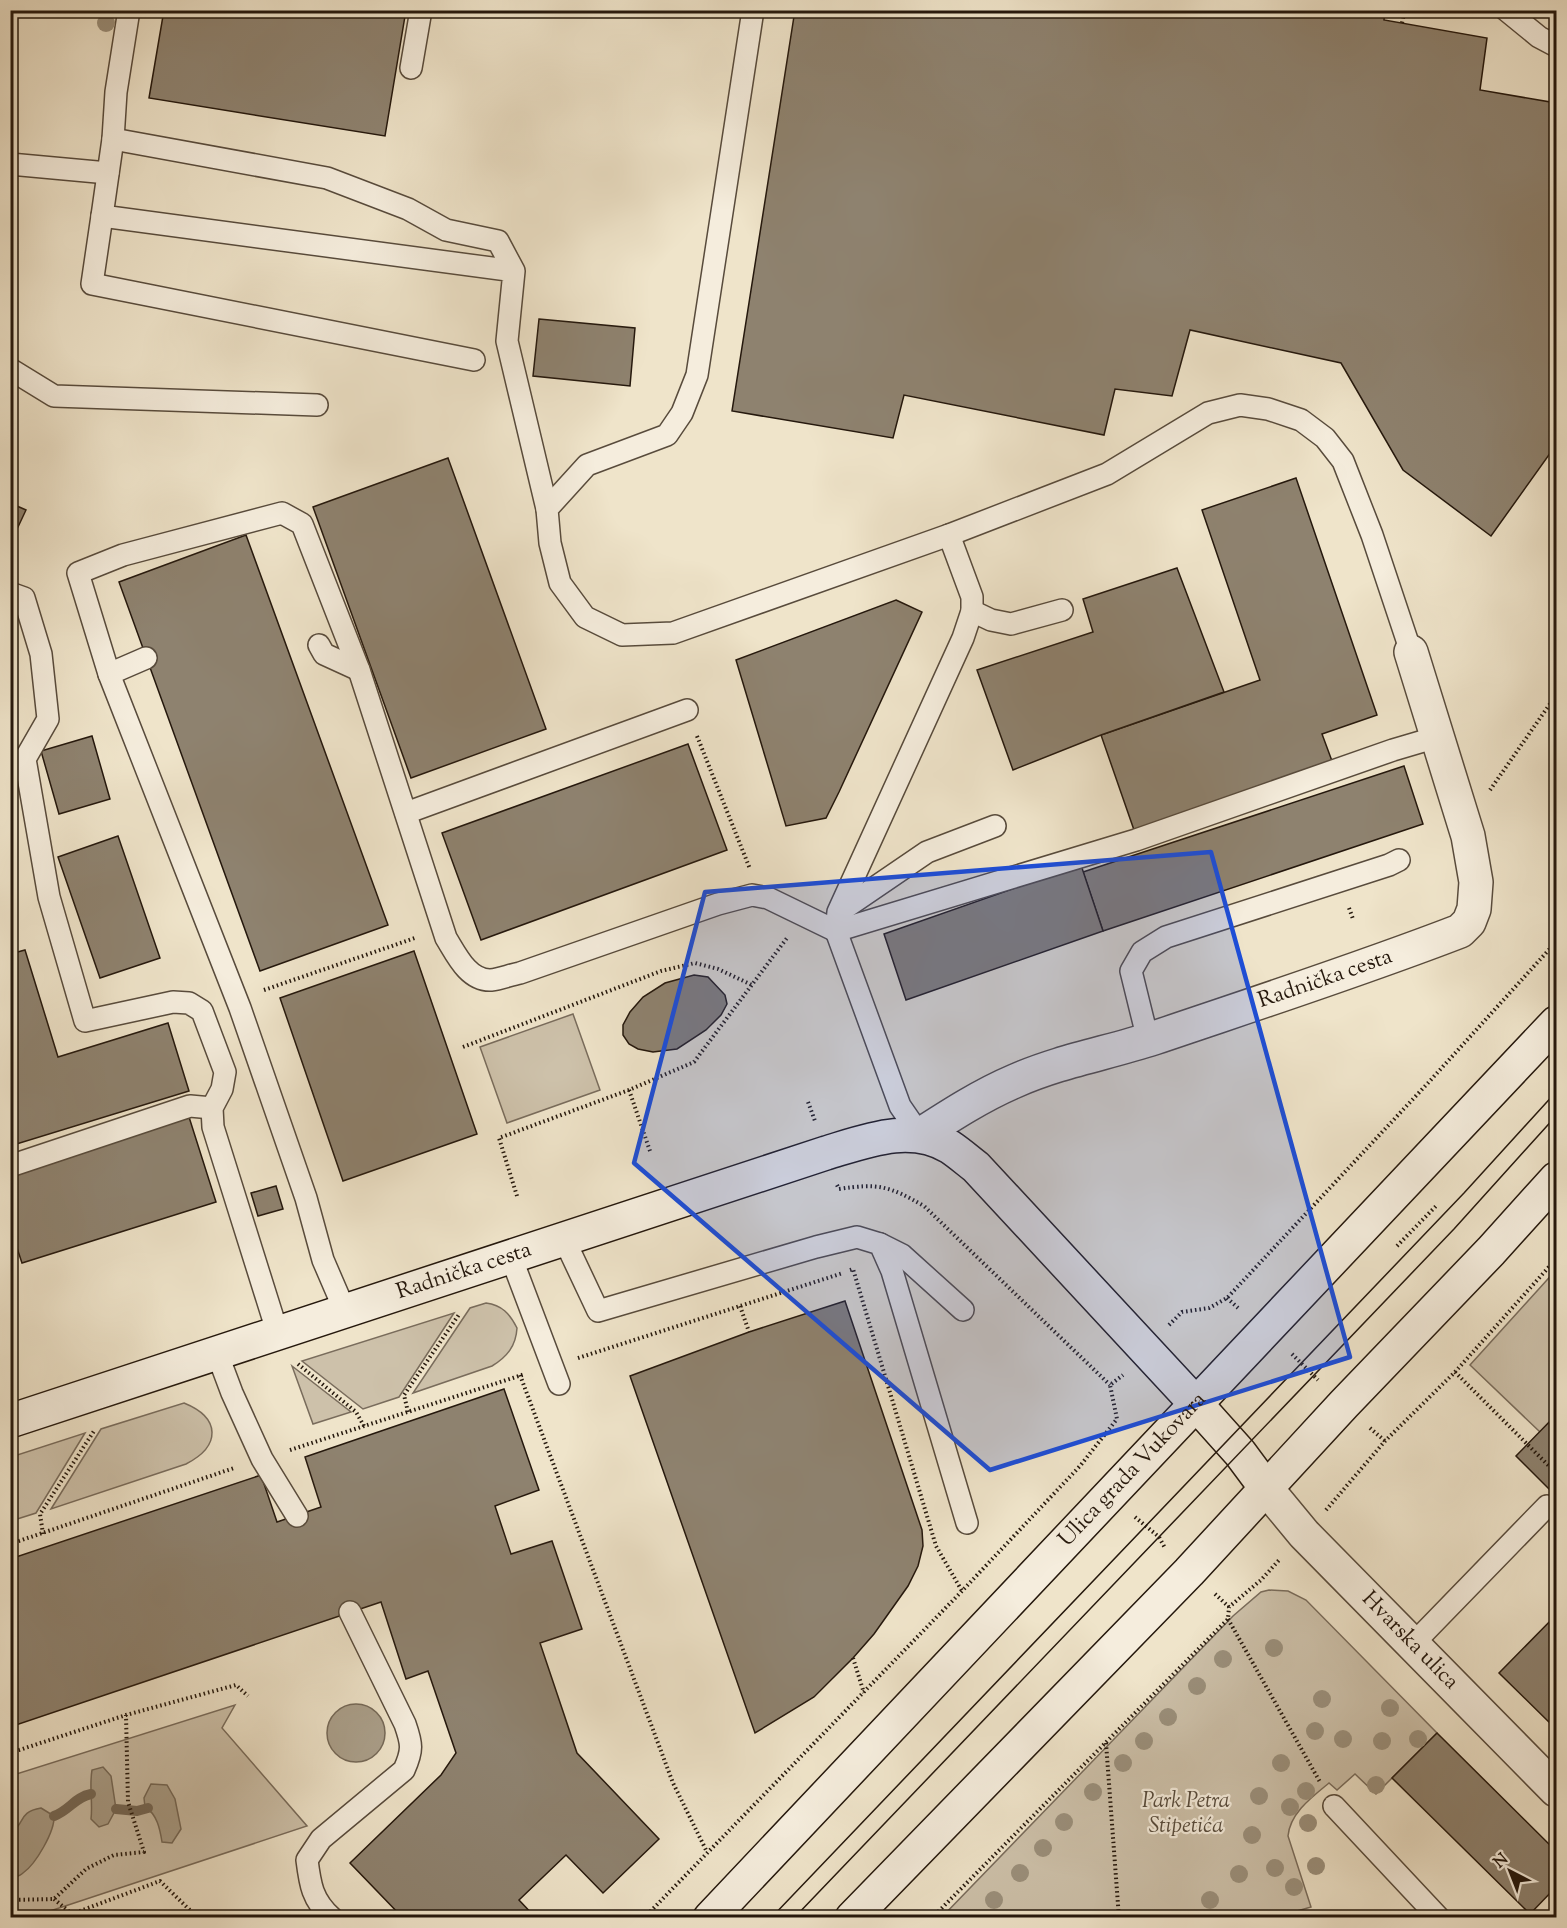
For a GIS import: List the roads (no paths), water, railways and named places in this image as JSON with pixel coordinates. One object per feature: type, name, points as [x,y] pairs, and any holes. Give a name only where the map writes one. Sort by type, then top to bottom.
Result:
[{"type":"street","name":"Radnička cesta","points":[[920,1135],[968,1105],[1015,1080],[1148,1040],[1381,962],[1460,931],[1468,922],[1474,909],[1476,882],[1468,836],[1411,652]]},
{"type":"street","name":"Ulica grada Vukovara","points":[[710,1917],[1557,1023]]},
{"type":"street","name":"Radnička cesta","points":[[10,1421],[882,1136],[920,1135],[948,1146],[976,1167],[1197,1405],[1240,1453],[1266,1488]]},
{"type":"street","points":[[852,1917],[1189,1572],[1557,1179]]},
{"type":"street","name":"Hvarska ulica","points":[[1266,1488],[1304,1534],[1557,1790]]},
{"type":"lane","points":[[129,10],[116,92],[113,139],[92,284],[474,360]]},
{"type":"lane","points":[[411,68],[421,10]]},
{"type":"lane","points":[[547,509],[587,465],[667,435],[682,413],[697,375],[753,10]]},
{"type":"lane","points":[[1506,10],[1539,37],[1557,46]]},
{"type":"lane","points":[[113,139],[327,178],[408,209],[446,230],[498,241],[514,271],[507,341],[547,509],[550,543],[560,583],[585,617],[622,635],[673,633],[949,535],[1107,474],[1208,413],[1240,405],[1268,409],[1301,420],[1325,438],[1343,461],[1381,562],[1411,652]]},
{"type":"lane","points":[[10,164],[108,173]]},
{"type":"lane","points":[[102,216],[514,271]]},
{"type":"lane","points":[[10,369],[54,396],[317,405]]},
{"type":"lane","points":[[345,1311],[323,1260],[306,1198],[240,1008],[109,674],[78,573],[123,555],[282,513],[302,524],[332,582],[359,670],[386,731],[406,813],[446,938],[459,961],[466,968],[474,975],[489,980],[520,973],[718,904],[752,896],[768,898],[837,921],[1136,840],[1393,750],[1437,737]]},
{"type":"lane","points":[[920,1135],[900,1106],[837,921],[963,638],[972,611],[972,597],[949,535]]},
{"type":"lane","points":[[10,593],[24,598],[41,654],[48,719],[25,759],[10,778]]},
{"type":"lane","points":[[972,611],[991,620],[1011,624],[1062,610]]},
{"type":"lane","points":[[319,645],[324,654],[359,670]]},
{"type":"lane","points":[[109,674],[146,658]]},
{"type":"lane","points":[[406,813],[687,710]]},
{"type":"lane","points":[[25,759],[49,897],[85,1021],[173,1002],[189,1003],[202,1011],[225,1072],[222,1089],[212,1108],[213,1127],[278,1334]]},
{"type":"lane","points":[[837,921],[927,852],[994,826]]},
{"type":"lane","points":[[1148,1040],[1131,971],[1142,952],[1166,937],[1399,860]]},
{"type":"lane","points":[[10,1166],[190,1106],[212,1108]]},
{"type":"lane","points":[[564,1239],[598,1311],[857,1237],[880,1244],[902,1255],[963,1311]]},
{"type":"lane","points":[[880,1244],[892,1271],[967,1523]]},
{"type":"lane","points":[[511,1257],[556,1375]]},
{"type":"lane","points":[[217,1353],[231,1393],[262,1459],[297,1516]]},
{"type":"lane","points":[[1413,1644],[1547,1506]]},
{"type":"lane","points":[[332,1917],[325,1911],[310,1888],[307,1860],[321,1839],[404,1770],[411,1755],[411,1741],[405,1724],[350,1612]]},
{"type":"lane","points":[[1334,1806],[1438,1917]]},
{"type":"waterway","points":[[54,1816],[91,1794]]},
{"type":"waterway","points":[[116,1809],[137,1811],[148,1808]]},
{"type":"tram line","points":[[771,1918],[1464,1193],[1556,1092]]},
{"type":"tram line","points":[[794,1918],[1454,1229],[1556,1116]]},
{"type":"park label","name":"Park Petra Stipetića","points":[[1186,1814]]}]
